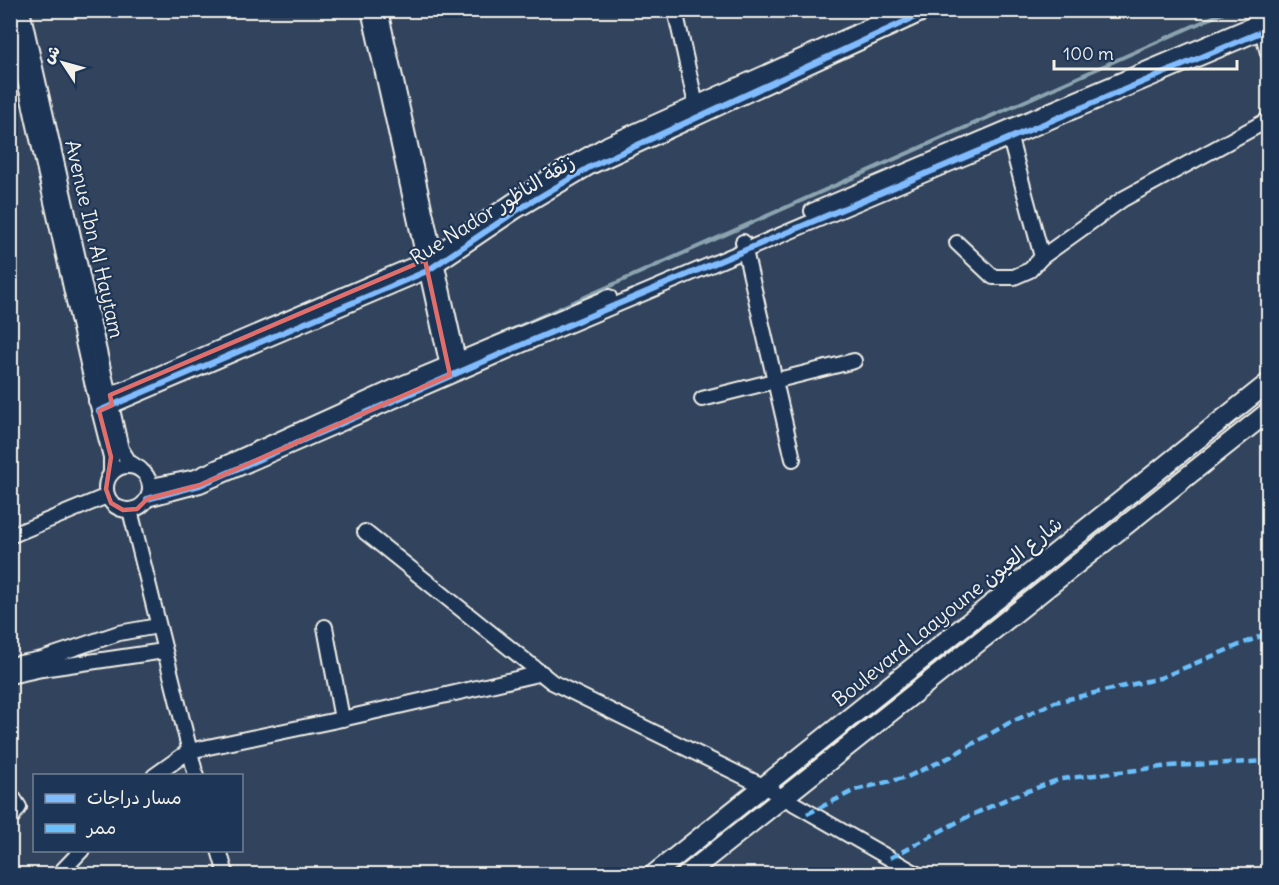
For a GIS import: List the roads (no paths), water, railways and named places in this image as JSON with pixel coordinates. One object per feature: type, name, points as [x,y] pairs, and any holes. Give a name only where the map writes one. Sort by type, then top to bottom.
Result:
[{"type":"street","name":"Avenue Ibn Al Haytam","points":[[22,10],[98,406],[111,457],[111,474]]},
{"type":"street","points":[[369,10],[431,263]]},
{"type":"street","points":[[380,10],[454,368]]},
{"type":"street","points":[[675,10],[701,110]]},
{"type":"street","points":[[683,10],[701,110]]},
{"type":"street","name":"Rue Nador زنقة الناظور","points":[[701,110],[906,10]]},
{"type":"street","name":"Rue Nador زنقة الناظور","points":[[98,406],[431,263],[574,162],[633,132],[701,110],[930,10]]},
{"type":"street","name":"Avenue Ibn Al Haytam","points":[[10,13],[49,152],[123,453],[129,462],[140,469]]},
{"type":"street","points":[[130,510],[149,493],[196,477],[1265,25],[1269,53]]},
{"type":"street","points":[[957,243],[986,273],[1004,279],[1030,270],[1042,257],[1123,199],[1269,120]]},
{"type":"street","points":[[1009,134],[1042,257]]},
{"type":"street","points":[[743,245],[793,459]]},
{"type":"street","points":[[702,399],[854,361]]},
{"type":"street","name":"Boulevard Laayoune شارع العيون","points":[[654,874],[1269,383]]},
{"type":"street","points":[[687,874],[1269,412]]},
{"type":"street","points":[[130,510],[117,508],[107,496],[106,482],[111,474],[127,465],[140,469],[149,479],[149,493]]},
{"type":"street","points":[[10,536],[107,496]]},
{"type":"street","points":[[130,510],[195,774]]},
{"type":"street","points":[[365,532],[542,673],[579,696],[765,787],[896,870],[916,874]]},
{"type":"street","points":[[10,665],[42,659],[119,633],[158,626]]},
{"type":"street","points":[[325,627],[342,719]]},
{"type":"street","points":[[10,676],[164,651]]},
{"type":"street","points":[[157,774],[189,751],[542,673]]},
{"type":"street","points":[[10,793],[19,807],[10,820]]},
{"type":"street","points":[[59,874],[80,852]]},
{"type":"street","points":[[220,852],[226,874]]},
{"type":"waterway","points":[[482,343],[1229,10]]}]
